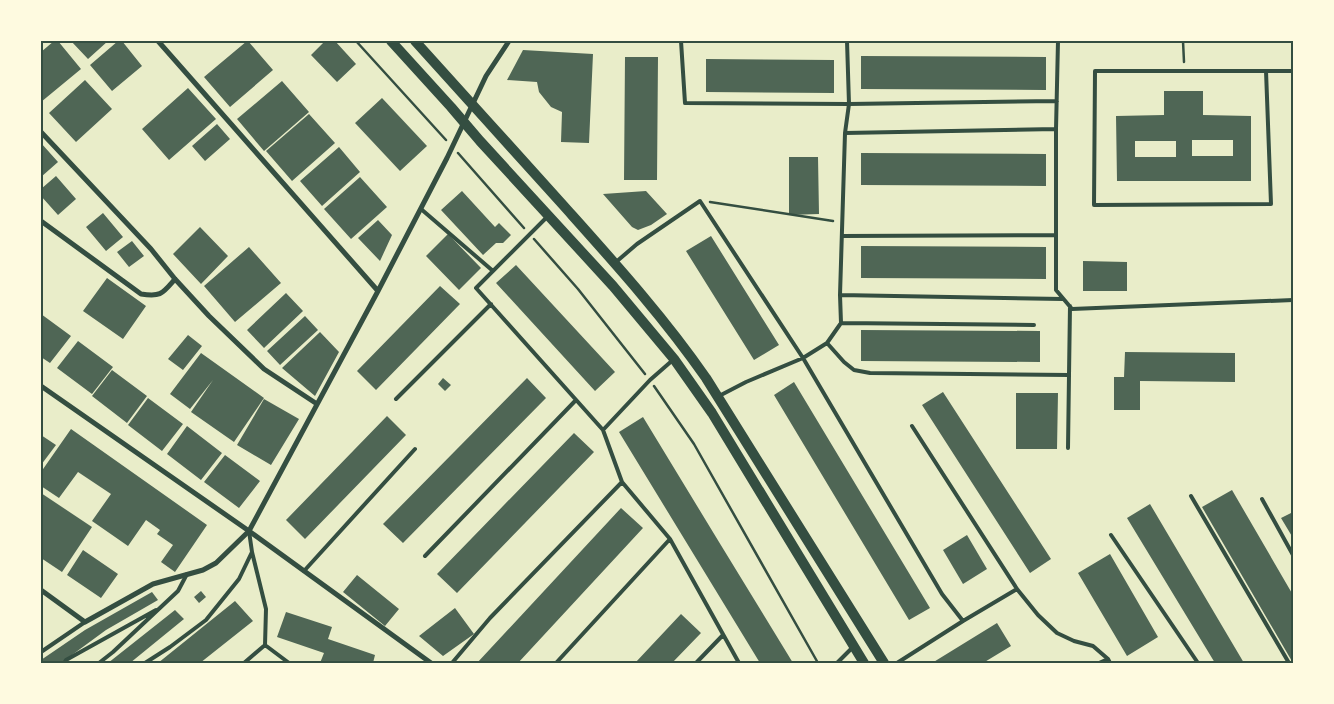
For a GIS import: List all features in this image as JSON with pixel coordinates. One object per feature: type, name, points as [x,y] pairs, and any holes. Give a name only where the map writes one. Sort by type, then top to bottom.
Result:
[{"type":"main road","points":[[391,41],[613,286],[694,385],[864,663]]},
{"type":"main road","points":[[414,41],[615,263],[686,349],[884,663]]},
{"type":"street","points":[[158,41],[378,291]]},
{"type":"street","points":[[41,590],[85,622],[153,584],[203,570],[216,563],[249,531],[378,291],[486,76],[509,41]]},
{"type":"street","points":[[41,132],[151,248],[175,279],[209,316],[264,369],[317,404]]},
{"type":"street","points":[[41,221],[140,294],[151,296],[163,293],[175,279]]},
{"type":"street","points":[[41,386],[249,531],[431,663]]},
{"type":"lane","points":[[681,41],[685,103],[849,104],[1056,101]]},
{"type":"lane","points":[[718,397],[746,382],[804,358],[827,343],[841,323],[842,222],[849,104],[847,41]]},
{"type":"lane","points":[[1058,41],[1056,101],[1056,290],[1072,309],[1293,300]]},
{"type":"lane","points":[[1266,71],[1272,204],[1094,205],[1095,71],[1184,71],[1266,71],[1293,71]]},
{"type":"lane","points":[[846,132],[1056,129]]},
{"type":"lane","points":[[615,263],[637,244],[700,201],[804,358],[942,594],[963,621]]},
{"type":"lane","points":[[420,209],[493,271]]},
{"type":"lane","points":[[548,216],[476,288],[603,430],[622,482],[670,539],[739,663]]},
{"type":"lane","points":[[842,236],[1056,234]]},
{"type":"lane","points":[[840,295],[1063,299]]},
{"type":"lane","points":[[396,399],[491,304]]},
{"type":"lane","points":[[1068,448],[1070,306]]},
{"type":"lane","points":[[841,323],[1034,325]]},
{"type":"lane","points":[[827,343],[854,370],[870,373],[1069,375]]},
{"type":"lane","points":[[603,430],[650,380],[674,359]]},
{"type":"lane","points":[[1293,394],[1293,424]]},
{"type":"lane","points":[[425,556],[576,400]]},
{"type":"lane","points":[[912,426],[1017,589],[1038,615],[1057,633],[1074,641],[1093,646],[1109,661]]},
{"type":"lane","points":[[304,571],[414,449]]},
{"type":"lane","points":[[452,663],[490,618],[622,482]]},
{"type":"lane","points":[[1191,496],[1289,663]]},
{"type":"lane","points":[[1262,499],[1293,555]]},
{"type":"lane","points":[[244,663],[265,645],[266,609],[252,552],[249,531]]},
{"type":"lane","points":[[1111,535],[1198,663]]},
{"type":"lane","points":[[556,663],[670,539]]},
{"type":"lane","points":[[145,663],[206,620],[240,579],[252,552]]},
{"type":"lane","points":[[98,663],[143,625],[178,591],[187,574]]},
{"type":"lane","points":[[897,663],[1017,589]]},
{"type":"lane","points":[[64,663],[66,660],[160,608]]},
{"type":"lane","points":[[41,652],[85,622]]},
{"type":"lane","points":[[696,663],[723,636]]},
{"type":"lane","points":[[265,645],[289,663]]},
{"type":"lane","points":[[837,663],[854,646]]},
{"type":"lane","points":[[1100,663],[1109,661]]},
{"type":"path","points":[[356,41],[452,147]]},
{"type":"path","points":[[1184,41],[1184,71]]},
{"type":"path","points":[[700,201],[842,222]]},
{"type":"building","points":[[54,41],[58,41],[81,69],[41,102],[41,52]]},
{"type":"building","points":[[71,41],[108,41],[88,59]]},
{"type":"building","points":[[118,41],[122,41],[142,66],[112,91],[90,65]]},
{"type":"building","points":[[247,41],[273,70],[230,107],[204,77]]},
{"type":"building","points":[[325,41],[335,41],[356,64],[337,82],[311,55]]},
{"type":"building","points":[[523,50],[593,54],[589,143],[561,142],[562,112],[551,107],[539,92],[537,82],[507,80]]},
{"type":"building","points":[[861,56],[1046,57],[1046,90],[861,89]]},
{"type":"building","points":[[625,57],[658,57],[657,180],[624,180]]},
{"type":"building","points":[[706,59],[834,60],[834,93],[706,92]]},
{"type":"building","points":[[85,80],[112,109],[76,142],[49,113]]},
{"type":"building","points":[[282,81],[309,112],[264,151],[237,119]]},
{"type":"building","points":[[188,88],[216,119],[169,160],[142,129]]},
{"type":"building","points":[[1164,91],[1203,91],[1203,115],[1251,116],[1251,181],[1117,181],[1116,116],[1164,115]],"holes":[[[1192,140],[1233,140],[1233,156],[1192,156]],[[1135,141],[1176,141],[1176,157],[1135,157]]]},
{"type":"building","points":[[382,98],[427,146],[400,171],[355,123]]},
{"type":"building","points":[[309,114],[335,143],[292,181],[266,151]]},
{"type":"building","points":[[217,124],[230,139],[205,161],[192,146]]},
{"type":"building","points":[[41,143],[58,162],[41,177]]},
{"type":"building","points":[[339,147],[360,172],[322,206],[300,181]]},
{"type":"building","points":[[861,153],[1046,154],[1046,186],[861,185]]},
{"type":"building","points":[[789,157],[818,157],[819,214],[789,215]]},
{"type":"building","points":[[56,176],[76,199],[58,215],[41,196],[41,189]]},
{"type":"building","points":[[360,177],[387,207],[351,239],[324,209]]},
{"type":"building","points":[[462,191],[495,227],[499,223],[511,235],[503,243],[496,243],[483,255],[441,210]]},
{"type":"building","points":[[646,191],[667,214],[651,225],[638,230],[632,227],[603,194]]},
{"type":"building","points":[[103,213],[123,237],[106,251],[86,227]]},
{"type":"building","points":[[378,220],[392,235],[380,261],[358,238]]},
{"type":"building","points":[[200,227],[228,256],[201,284],[173,254]]},
{"type":"building","points":[[448,234],[481,268],[459,290],[426,256]]},
{"type":"building","points":[[711,236],[779,345],[754,360],[686,251]]},
{"type":"building","points":[[132,241],[144,256],[129,267],[117,252]]},
{"type":"building","points":[[861,246],[1046,247],[1046,279],[861,278]]},
{"type":"building","points":[[249,247],[281,283],[235,322],[204,286]]},
{"type":"building","points":[[1083,261],[1127,262],[1127,291],[1083,291]]},
{"type":"building","points":[[516,265],[615,372],[595,391],[496,283]]},
{"type":"building","points":[[107,278],[146,306],[123,339],[83,311]]},
{"type":"building","points":[[440,286],[460,304],[376,390],[357,371]]},
{"type":"building","points":[[286,293],[303,311],[264,348],[247,330]]},
{"type":"building","points":[[41,314],[71,336],[50,363],[41,357]]},
{"type":"building","points":[[305,316],[318,330],[280,365],[267,351]]},
{"type":"building","points":[[861,330],[1040,331],[1040,362],[861,361]]},
{"type":"building","points":[[320,332],[339,352],[315,396],[282,368]]},
{"type":"building","points":[[188,335],[202,346],[183,370],[168,359]]},
{"type":"building","points":[[78,341],[113,367],[92,394],[57,368]]},
{"type":"building","points":[[1125,352],[1235,353],[1235,382],[1140,381],[1140,410],[1114,410],[1114,377],[1124,377]]},
{"type":"building","points":[[201,353],[264,398],[234,442],[191,412],[213,380],[190,409],[170,394]]},
{"type":"building","points":[[112,370],[147,396],[127,423],[92,396]]},
{"type":"building","points":[[443,378],[451,385],[445,391],[438,384]]},
{"type":"building","points":[[527,378],[546,398],[403,543],[383,524]]},
{"type":"building","points":[[794,382],[930,608],[909,620],[774,395]]},
{"type":"building","points":[[943,392],[1051,559],[1030,573],[922,405]]},
{"type":"building","points":[[1016,393],[1058,393],[1057,449],[1016,449]]},
{"type":"building","points":[[148,398],[183,424],[162,451],[128,425]]},
{"type":"building","points":[[264,399],[299,419],[271,465],[237,445]]},
{"type":"building","points":[[387,416],[406,435],[305,539],[286,520]]},
{"type":"building","points":[[643,417],[793,663],[760,663],[619,432]]},
{"type":"building","points":[[187,426],[222,453],[201,480],[167,454]]},
{"type":"building","points":[[71,429],[207,525],[175,572],[161,562],[173,545],[157,534],[160,530],[146,520],[128,546],[92,521],[111,494],[78,472],[59,498],[41,486],[41,472]]},
{"type":"building","points":[[574,433],[594,452],[457,593],[437,574]]},
{"type":"building","points":[[41,435],[56,445],[41,465]]},
{"type":"building","points":[[225,455],[260,481],[239,508],[204,482]]},
{"type":"building","points":[[1232,490],[1293,595],[1293,663],[1202,507]]},
{"type":"building","points":[[41,493],[92,527],[62,572],[41,558]]},
{"type":"building","points":[[1150,504],[1244,663],[1215,663],[1127,518]]},
{"type":"building","points":[[621,508],[643,528],[518,663],[477,663]]},
{"type":"building","points":[[1293,512],[1293,538],[1281,518]]},
{"type":"building","points":[[967,535],[987,569],[963,584],[943,550]]},
{"type":"building","points":[[83,550],[118,574],[101,598],[67,575]]},
{"type":"building","points":[[1110,554],[1158,637],[1127,656],[1078,573]]},
{"type":"building","points":[[357,575],[399,609],[385,626],[343,592]]},
{"type":"building","points":[[201,591],[206,597],[199,603],[194,597]]},
{"type":"building","points":[[152,592],[158,600],[106,630],[61,663],[41,663],[41,660],[85,630]]},
{"type":"building","points":[[235,601],[253,621],[200,663],[158,663]]},
{"type":"building","points":[[455,608],[474,634],[443,656],[419,636]]},
{"type":"building","points":[[175,610],[184,619],[130,663],[108,663]]},
{"type":"building","points":[[286,612],[332,627],[328,639],[375,655],[373,663],[320,663],[324,653],[277,637]]},
{"type":"building","points":[[681,614],[701,633],[672,663],[635,663]]},
{"type":"building","points":[[997,623],[1011,646],[983,663],[932,663]]}]
